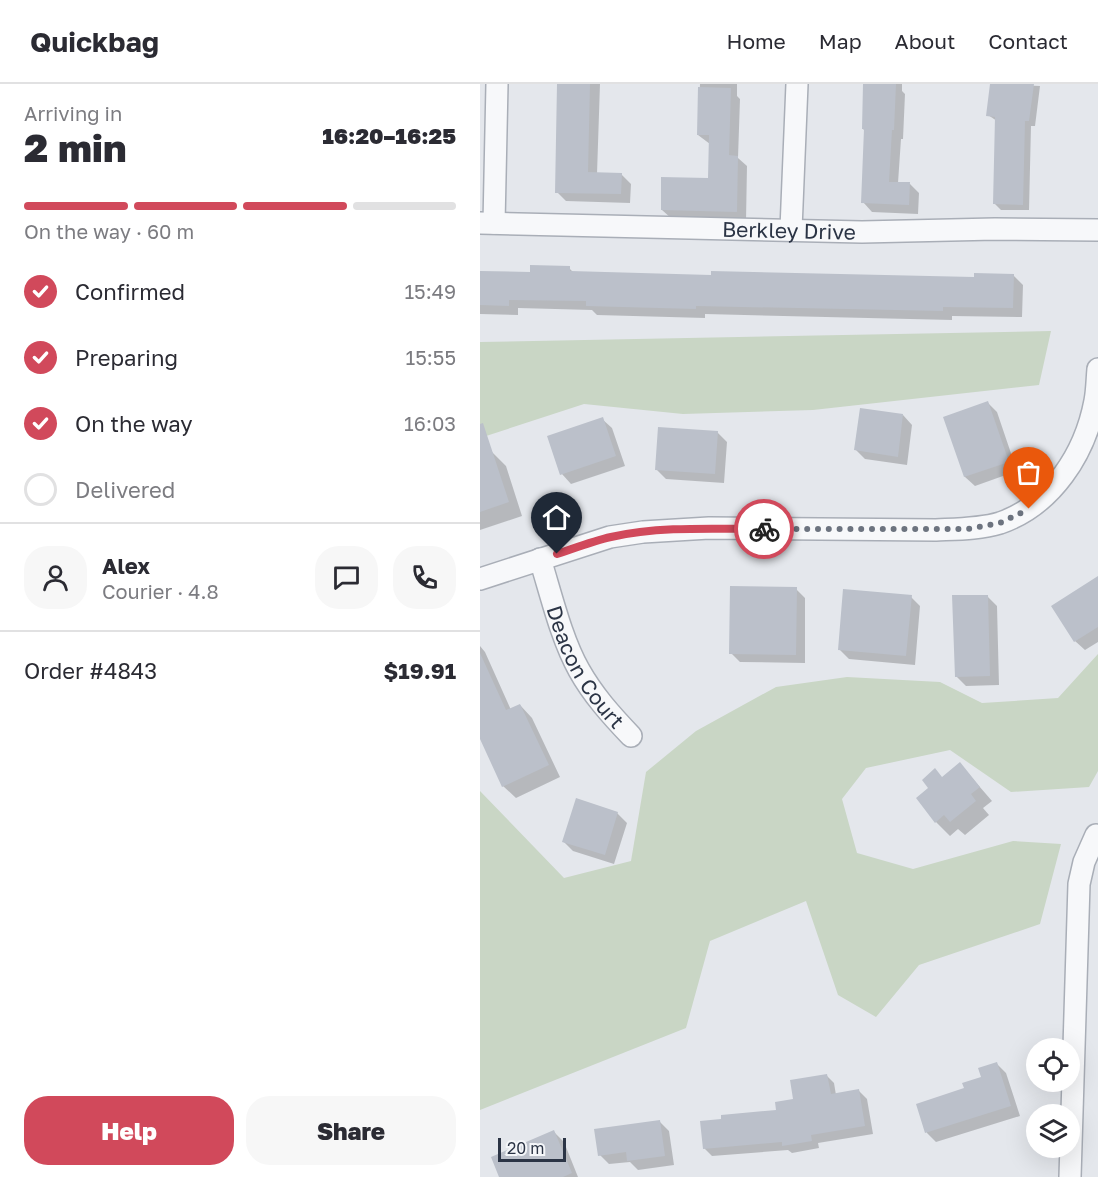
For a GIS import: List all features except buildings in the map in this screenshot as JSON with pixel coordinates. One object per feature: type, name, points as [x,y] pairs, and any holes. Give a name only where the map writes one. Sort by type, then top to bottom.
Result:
[{"type":"street","points":[[487,223],[497,84]]},
{"type":"street","points":[[790,229],[797,84]]},
{"type":"street","name":"Berkley Drive","points":[[487,223],[862,232],[995,229],[1098,230]]},
{"type":"street","points":[[480,579],[610,537],[643,532],[709,528],[936,530],[968,529],[1000,523],[1029,509],[1053,488],[1079,450],[1095,401],[1098,369]]},
{"type":"street","name":"Deacon Court","points":[[540,559],[578,668],[596,698],[631,736]]},
{"type":"street","points":[[1070,1177],[1079,884],[1084,862],[1096,835]]},
{"type":"green space","points":[[1051,331],[1039,385],[813,410],[683,414],[584,404],[480,438],[480,342]]},
{"type":"green space","points":[[1098,654],[1098,771],[1089,787],[1011,792],[950,750],[866,768],[842,799],[857,853],[913,869],[1013,841],[1061,844],[1040,924],[919,965],[876,1017],[838,995],[806,901],[710,941],[686,1028],[480,1110],[480,791],[564,878],[631,861],[646,772],[696,731],[776,687],[847,677],[940,682],[982,703],[1058,698]]},
{"type":"way so far","points":[[764,529],[968,529],[1000,523],[1029,509]]},
{"type":"route","points":[[557,554],[610,537],[643,532],[709,528],[764,529]]}]
